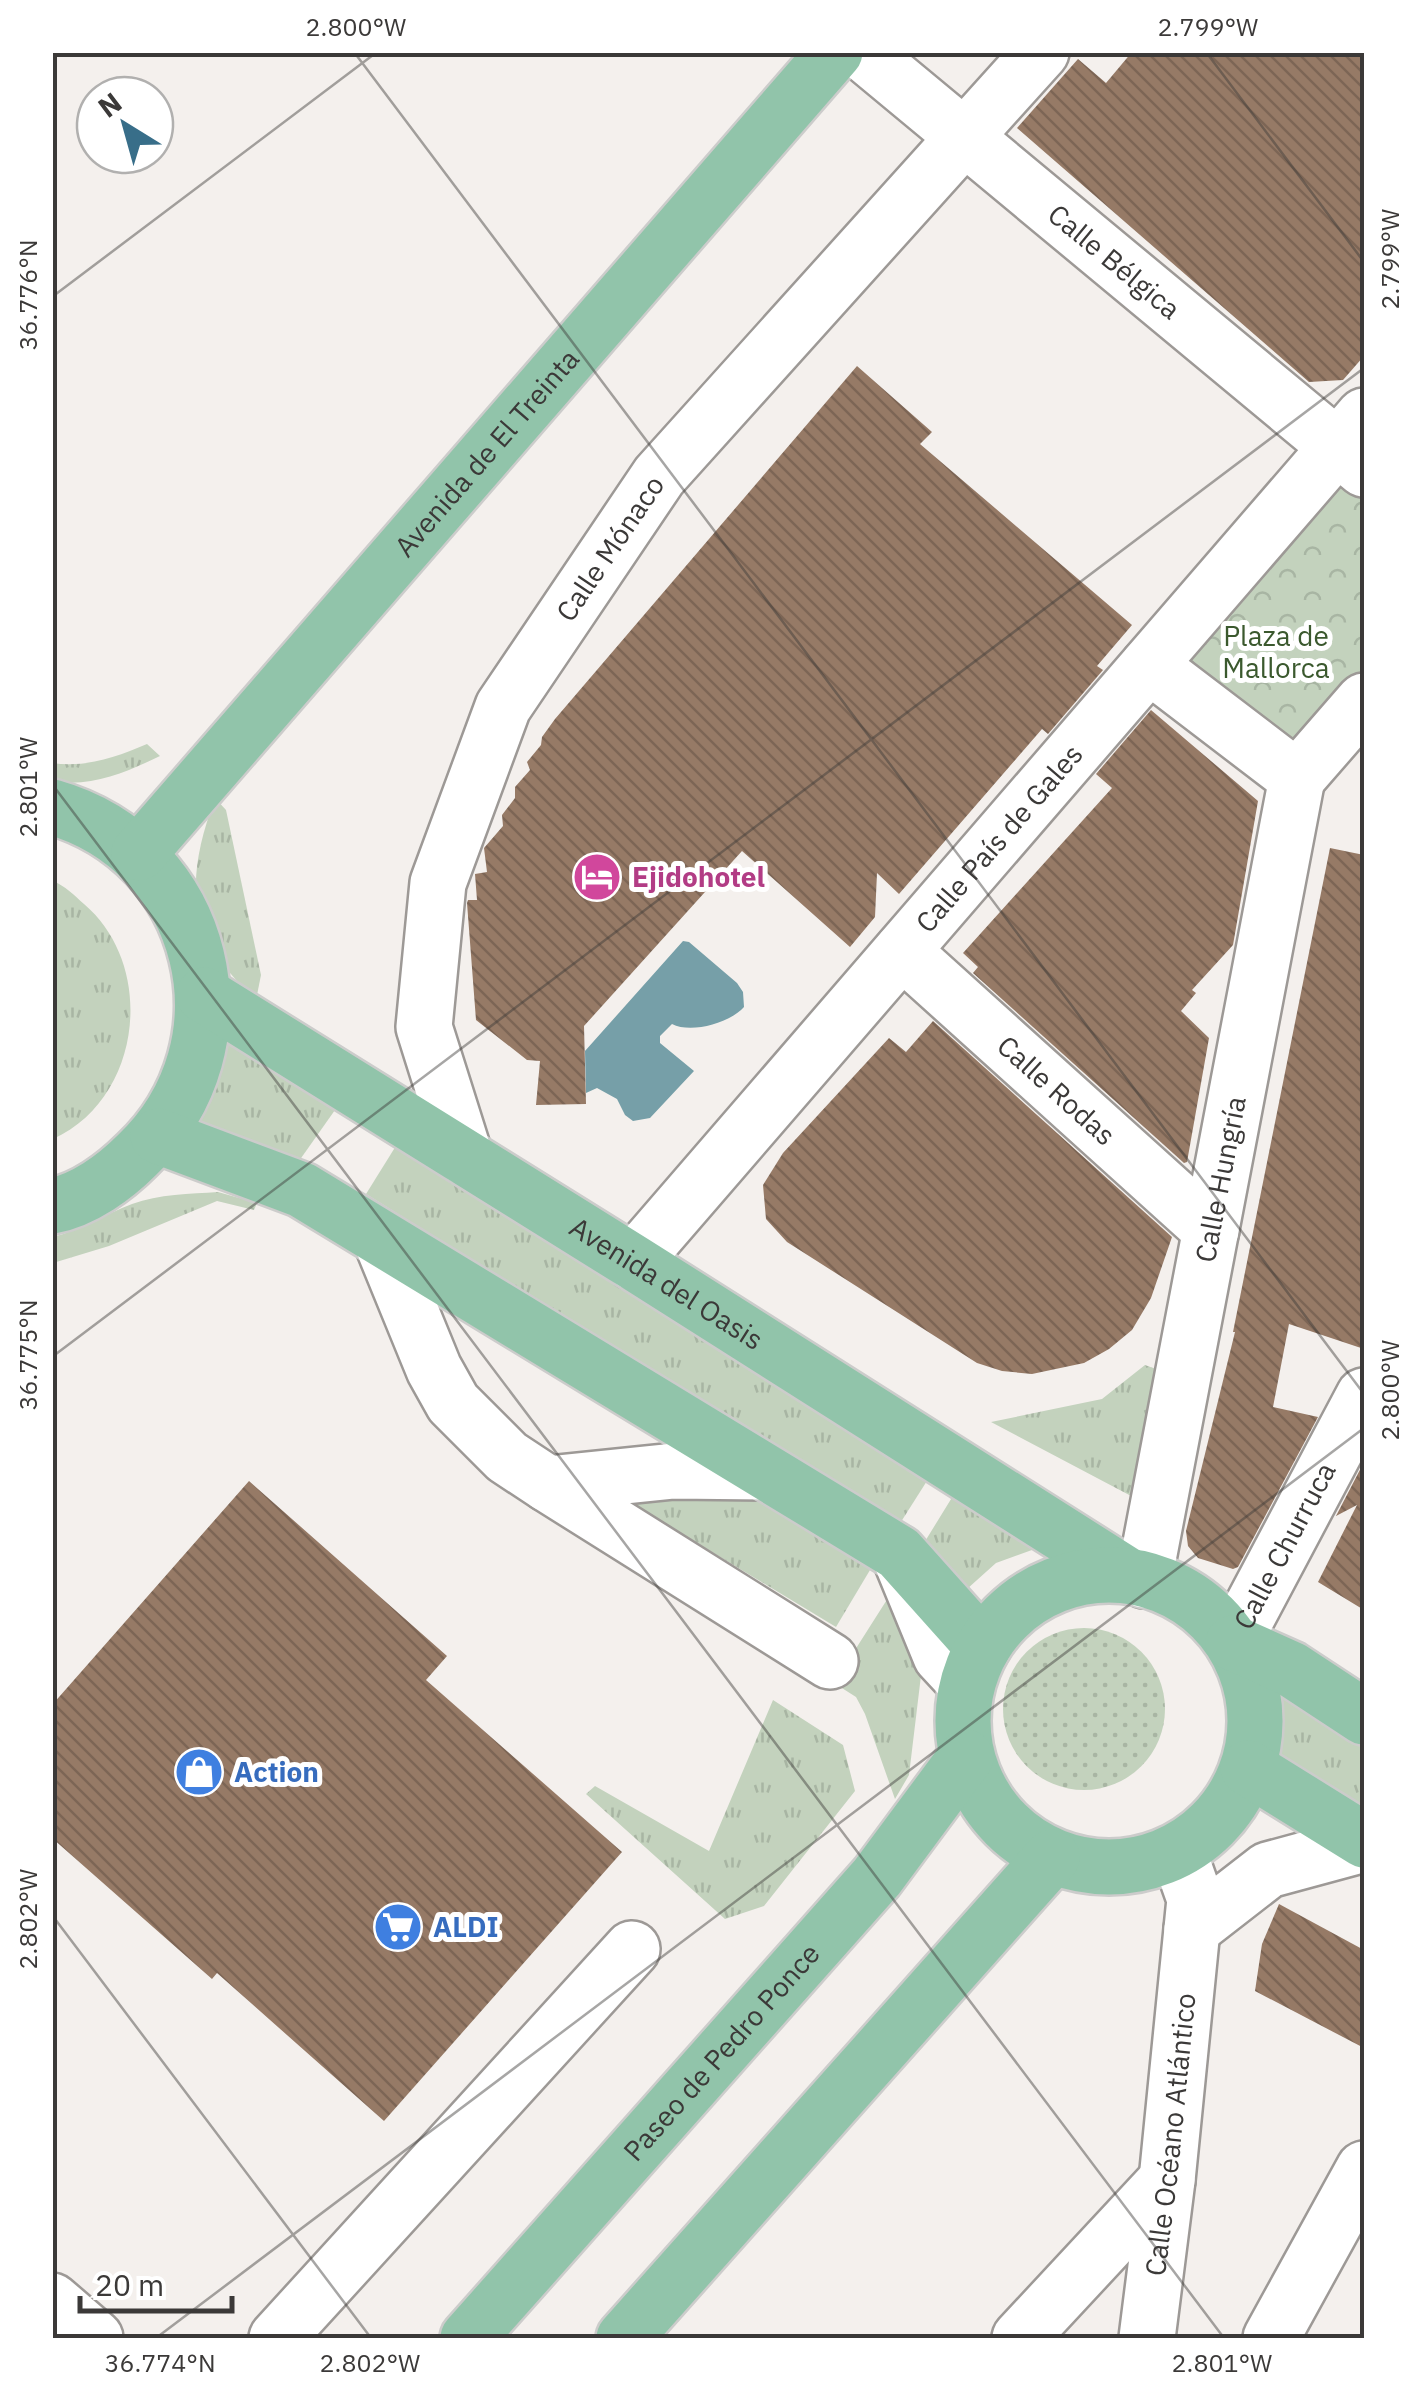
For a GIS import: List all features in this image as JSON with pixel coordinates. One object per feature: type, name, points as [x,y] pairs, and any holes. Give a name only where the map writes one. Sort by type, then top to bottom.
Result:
[{"type":"main road","name":"Avenida de El Treinta","points":[[139,853],[835,52]]},
{"type":"main road","points":[[52,807],[84,816],[139,853],[172,894],[195,942],[204,995],[200,1046],[185,1093],[158,1136],[114,1177],[52,1206]]},
{"type":"main road","name":"Avenida del Oasis","points":[[204,995],[1136,1578]]},
{"type":"main road","points":[[158,1136],[302,1190],[899,1553],[975,1666]]},
{"type":"main road","points":[[1084,1577],[1136,1578],[1169,1587],[1206,1610],[1233,1642],[1251,1682],[1256,1725],[1248,1768],[1232,1802],[1208,1829],[1178,1851],[1136,1865],[1094,1867],[1052,1857],[1013,1833],[984,1798],[966,1757],[963,1710],[975,1666],[1004,1614],[1043,1590],[1084,1577]]},
{"type":"main road","points":[[1233,1642],[1291,1669],[1364,1717]]},
{"type":"main road","name":"Paseo de Pedro Ponce","points":[[468,2338],[877,1877],[966,1757]]},
{"type":"main road","points":[[1248,1768],[1364,1842]]},
{"type":"main road","points":[[624,2338],[1052,1857]]},
{"type":"street","name":"Calle Bélgica","points":[[862,52],[1356,444]]},
{"type":"street","name":"Calle Mónaco","points":[[465,1157],[424,1027],[438,883],[503,707],[659,476],[1041,52]]},
{"type":"street","name":"Calle País de Gales","points":[[633,1262],[1149,665],[1356,444]]},
{"type":"street","points":[[1149,665],[1297,778],[1364,700]]},
{"type":"street","name":"Calle Hungría","points":[[1136,1578],[1211,1230],[1297,778]]},
{"type":"street","name":"Calle Rodas","points":[[902,952],[1211,1230]]},
{"type":"street","points":[[382,1242],[434,1370],[453,1403],[507,1457],[830,1661]]},
{"type":"street","name":"Calle Churruca","points":[[1233,1642],[1364,1396]]},
{"type":"street","points":[[548,1484],[674,1471],[765,1472]]},
{"type":"street","points":[[1192,1929],[1268,1870],[1364,1842]]},
{"type":"street","name":"Calle Océano Atlántico","points":[[1147,2338],[1168,2180],[1195,1900],[1178,1851]]},
{"type":"street","points":[[277,2338],[632,1948]]},
{"type":"street","points":[[1270,2338],[1364,2170]]},
{"type":"street","points":[[1020,2338],[1168,2180]]},
{"type":"street","points":[[52,2301],[94,2338]]},
{"type":"green space","name":"Plaza de Mallorca","points":[[1338,446],[1364,470],[1364,701],[1297,778],[1149,665]]},
{"type":"green space","points":[[147,744],[160,756],[94,780],[53,781],[52,763],[101,760]]},
{"type":"green space","points":[[215,798],[226,810],[261,975],[256,1000],[216,953],[198,907],[198,856]]},
{"type":"green space","points":[[53,881],[84,904],[107,930],[122,961],[130,995],[129,1030],[121,1063],[106,1094],[83,1120],[53,1139]]},
{"type":"green space","points":[[220,1034],[335,1110],[299,1161],[192,1123]]},
{"type":"green space","points":[[399,1141],[932,1473],[899,1525],[366,1194]]},
{"type":"green space","points":[[218,1192],[257,1203],[254,1210],[217,1201],[109,1246],[53,1263],[53,1237],[142,1201]]},
{"type":"green space","points":[[1145,1365],[1164,1372],[1133,1497],[991,1422],[1102,1399]]},
{"type":"green space","points":[[633,1487],[765,1501],[873,1565],[836,1627],[614,1493]]},
{"type":"green space","points":[[956,1491],[1043,1546],[996,1563],[967,1589],[924,1543]]},
{"type":"green space","points":[[895,1587],[923,1659],[909,1775],[895,1799],[865,1714],[856,1697],[834,1683]]},
{"type":"green space","points":[[1084,1628],[1115,1634],[1141,1652],[1159,1678],[1165,1709],[1159,1740],[1141,1766],[1115,1784],[1084,1790],[1053,1784],[1027,1766],[1009,1740],[1003,1709],[1009,1678],[1027,1652],[1053,1634]]},
{"type":"green space","points":[[1261,1677],[1364,1741],[1364,1807],[1262,1743],[1268,1719]]},
{"type":"green space","points":[[773,1700],[843,1745],[855,1791],[764,1906],[725,1919],[586,1794],[595,1786],[709,1851]]},
{"type":"water","points":[[683,941],[737,983],[743,992],[744,1007],[730,1018],[710,1025],[689,1028],[672,1024],[660,1036],[660,1043],[694,1071],[650,1118],[633,1121],[617,1099],[597,1088],[586,1093],[585,1051]]},
{"type":"building","points":[[1132,52],[1364,52],[1364,356],[1343,380],[1309,382],[1017,128],[1078,59],[1106,83]]},
{"type":"building","points":[[857,366],[932,432],[920,444],[1132,625],[1097,666],[1103,670],[1048,734],[1042,729],[899,894],[877,873],[875,917],[850,947],[742,851],[584,1026],[586,1104],[536,1105],[540,1061],[527,1060],[476,1020],[467,903],[477,900],[475,874],[487,872],[484,848],[503,826],[502,815],[515,798],[515,787],[530,770],[527,762],[555,719]]},
{"type":"building","points":[[1151,710],[1258,801],[1233,945],[1192,990],[1196,993],[1181,1011],[1209,1038],[1184,1163],[973,973],[978,967],[963,953],[1112,788],[1096,774]]},
{"type":"building","points":[[1330,848],[1364,855],[1364,1349],[1289,1324],[1273,1407],[1318,1417],[1238,1567],[1233,1569],[1198,1558],[1188,1546],[1186,1531],[1235,1332]]},
{"type":"building","points":[[933,1021],[1172,1237],[1151,1298],[1132,1330],[1084,1363],[1032,1374],[977,1363],[787,1242],[766,1219],[763,1185],[783,1153],[889,1038],[906,1052]]},
{"type":"building","points":[[1364,1462],[1364,1610],[1318,1582],[1357,1505],[1336,1516]]},
{"type":"building","points":[[249,1481],[447,1656],[426,1680],[622,1852],[384,2121],[217,1973],[212,1979],[52,1838],[52,1705]]},
{"type":"building","points":[[1279,1904],[1364,1950],[1364,2048],[1255,1991],[1262,1944]]},
{"type":"place","name":"Ejidohotel","points":[[597,877]]},
{"type":"place","name":"Action","points":[[199,1772]]},
{"type":"place","name":"ALDI","points":[[398,1927]]}]
